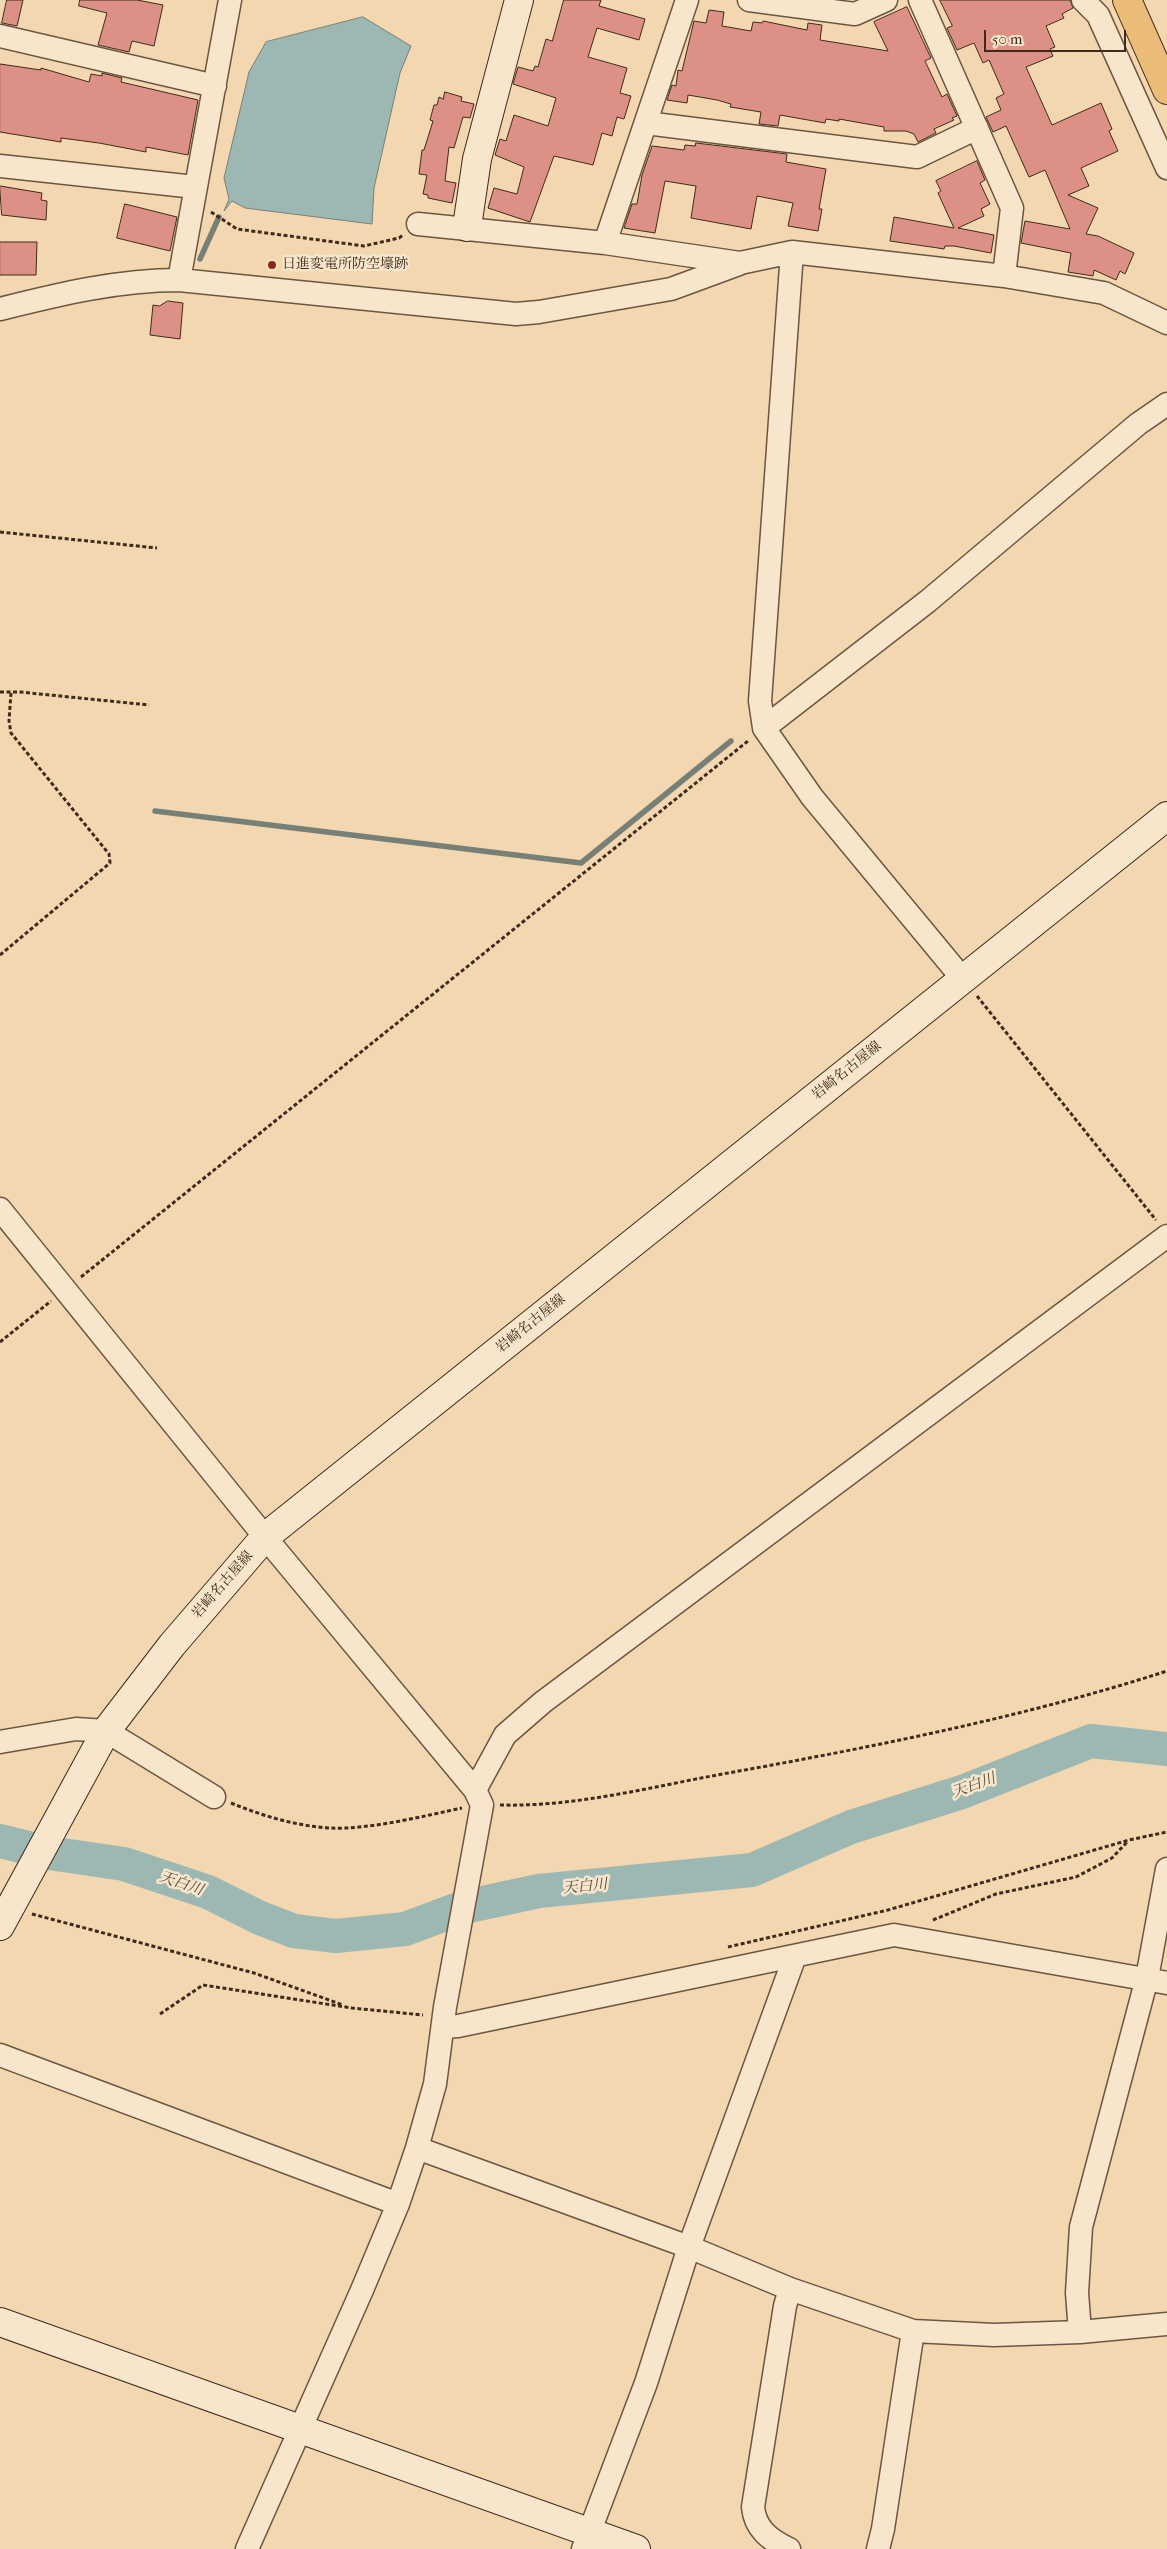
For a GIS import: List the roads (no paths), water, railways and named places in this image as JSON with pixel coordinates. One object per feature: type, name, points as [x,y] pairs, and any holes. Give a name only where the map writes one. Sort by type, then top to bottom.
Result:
[{"type":"highway","points":[[1127,0],[1163,81]]},
{"type":"main road","points":[[467,227],[477,159],[519,0]]},
{"type":"main road","name":"岩崎名古屋線","points":[[5,1917],[106,1732],[178,1638],[264,1537],[1167,816]]},
{"type":"main road","points":[[0,2322],[300,2429],[586,2541],[636,2549]]},
{"type":"street","points":[[179,280],[230,0]]},
{"type":"street","points":[[605,243],[687,0]]},
{"type":"street","points":[[749,0],[855,14],[886,0]]},
{"type":"street","points":[[920,0],[1012,208],[1004,276]]},
{"type":"street","points":[[1084,0],[1098,15],[1167,168]]},
{"type":"street","points":[[0,36],[215,86]]},
{"type":"street","points":[[1126,77],[1163,81]]},
{"type":"street","points":[[646,123],[917,157],[977,128]]},
{"type":"street","points":[[0,166],[194,194]]},
{"type":"street","points":[[418,224],[467,227],[605,243],[740,263]]},
{"type":"street","points":[[792,252],[760,701],[764,728],[812,797],[962,978]]},
{"type":"street","points":[[0,309],[79,290],[138,280],[179,280],[516,314],[539,312],[671,289],[740,263],[792,252],[1004,276],[1104,293],[1167,323]]},
{"type":"street","points":[[764,728],[928,601],[1138,424],[1167,404]]},
{"type":"street","points":[[0,1209],[479,1803]]},
{"type":"street","points":[[247,2549],[398,2204],[417,2148],[435,2084],[479,1803],[505,1735],[543,1702],[1166,1237]]},
{"type":"street","points":[[0,1742],[76,1729],[106,1732],[214,1797]]},
{"type":"street","points":[[1080,2332],[1077,2293],[1080,2228],[1157,1981],[1167,1869]]},
{"type":"street","points":[[444,2017],[458,2026],[894,1934],[1157,1981]]},
{"type":"street","points":[[586,2541],[646,2382],[689,2247],[795,1956]]},
{"type":"street","points":[[0,2055],[398,2204]]},
{"type":"street","points":[[417,2148],[689,2247],[790,2289],[913,2331],[994,2335],[1080,2332],[1167,2324]]},
{"type":"street","points":[[789,2549],[773,2542],[764,2534],[754,2519],[753,2507],[785,2306],[790,2289]]},
{"type":"street","points":[[878,2549],[883,2528],[913,2331]]},
{"type":"water","points":[[363,17],[411,46],[400,73],[374,188],[372,224],[245,208],[232,201],[224,211],[229,199],[224,178],[249,72],[266,42]]},
{"type":"waterway","points":[[200,259],[219,217]]},
{"type":"waterway","points":[[155,811],[581,863],[731,741]]},
{"type":"waterway","name":"天白川","points":[[0,1841],[49,1853],[124,1864],[208,1892],[260,1918],[294,1931],[336,1936],[405,1929],[464,1907],[539,1891],[752,1870],[851,1827],[962,1792],[1091,1741],[1167,1749]]},
{"type":"place","name":"日進変電所防空壕跡","points":[[272,265]]}]
